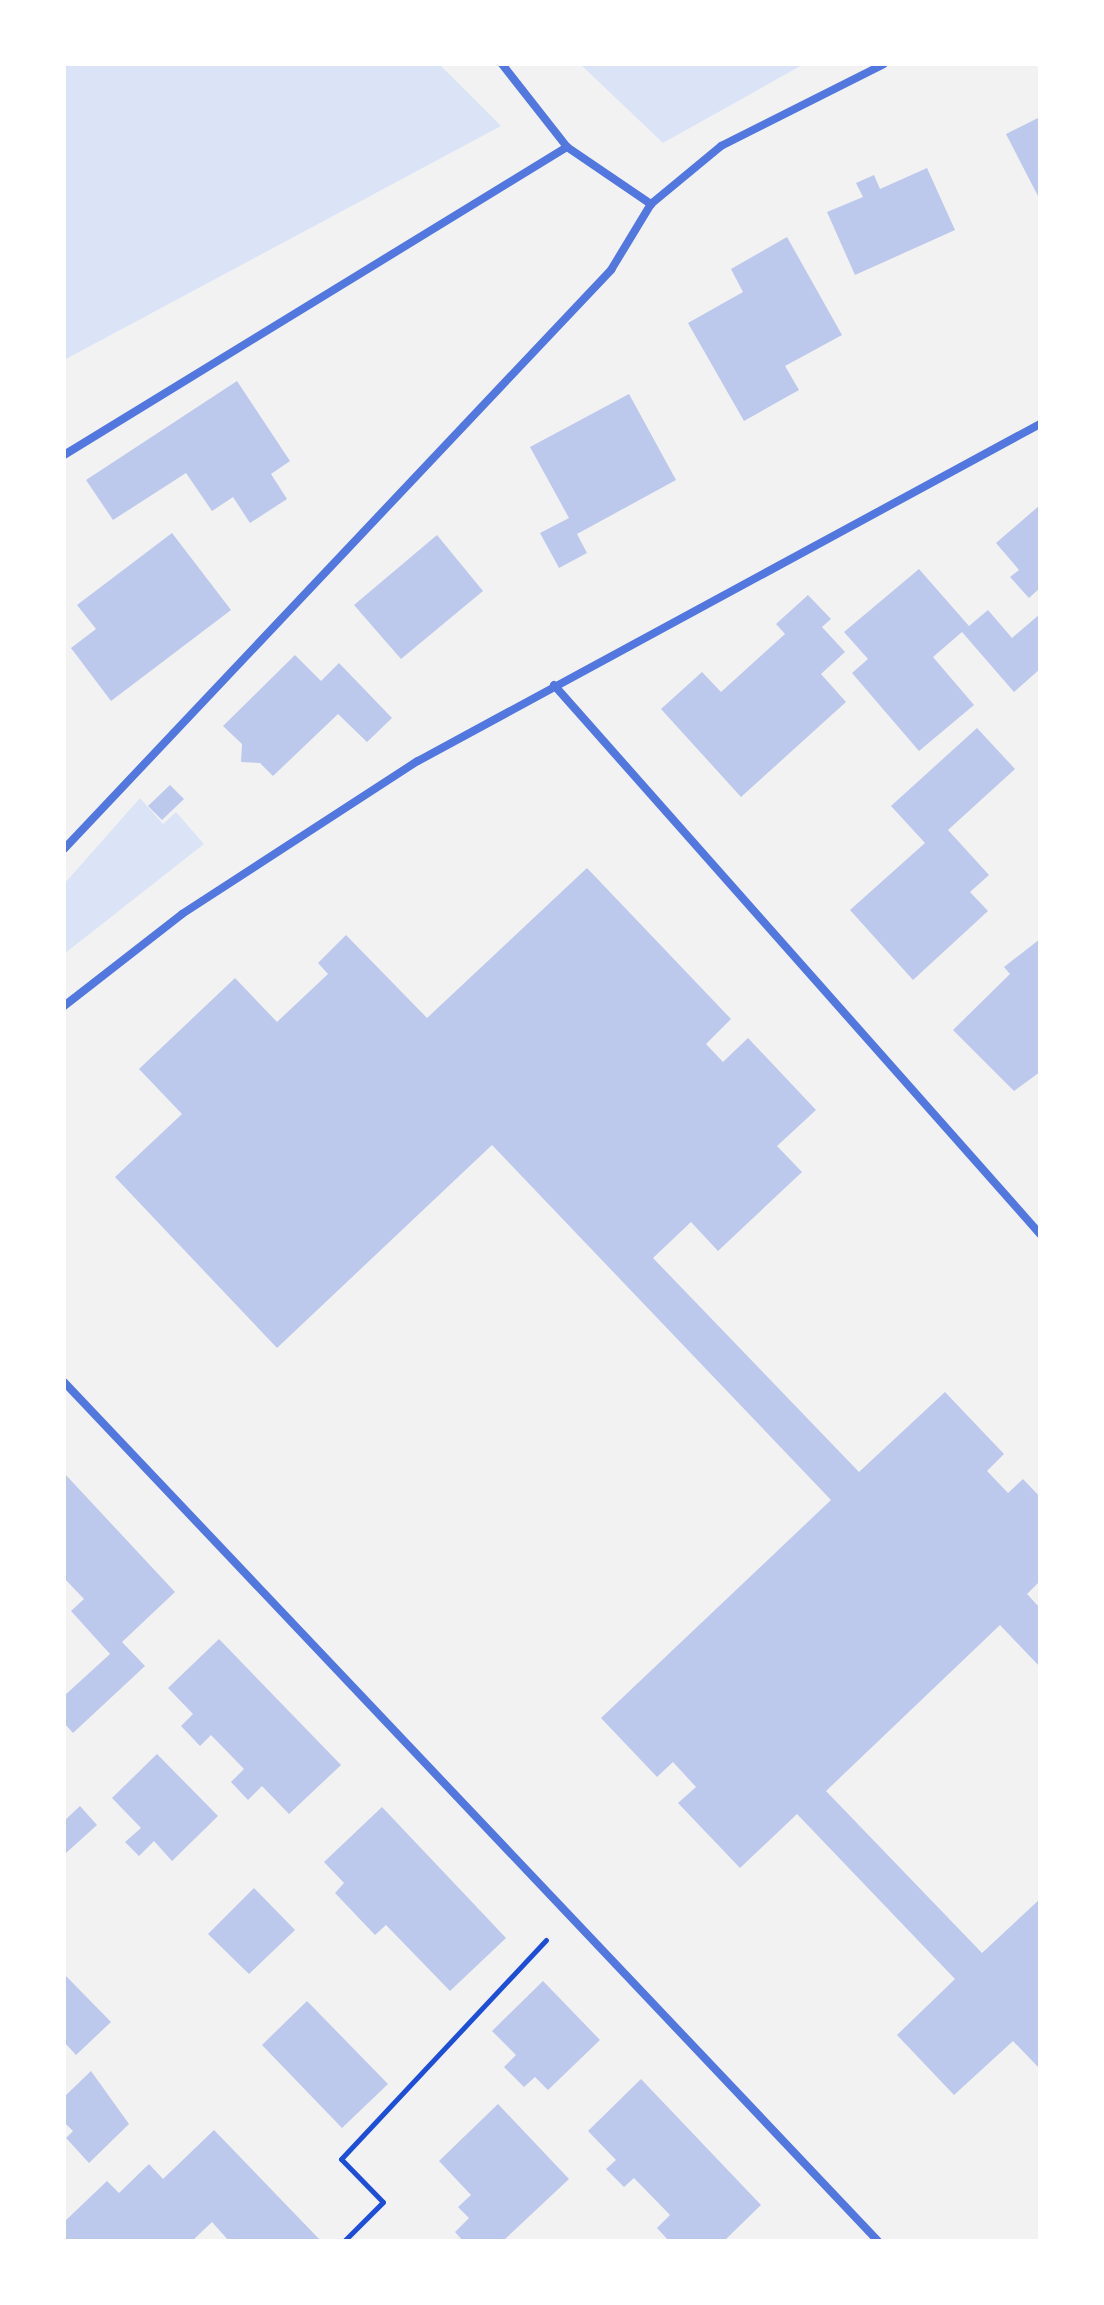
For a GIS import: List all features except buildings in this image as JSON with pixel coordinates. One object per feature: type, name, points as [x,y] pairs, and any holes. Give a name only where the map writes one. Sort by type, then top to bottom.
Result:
[{"type":"street","points":[[502,64],[567,147],[651,204]]},
{"type":"street","points":[[64,849],[611,270],[651,204],[721,146],[884,64]]},
{"type":"street","points":[[64,455],[567,147]]},
{"type":"street","points":[[64,1006],[182,914],[418,761],[1040,424]]},
{"type":"street","points":[[554,685],[1040,1234]]},
{"type":"street","points":[[64,1382],[566,1920],[878,2241]]},
{"type":"path","points":[[344,2241],[383,2202],[341,2159],[566,1920]]},
{"type":"shaded area","points":[[64,64],[439,64],[501,126],[64,360]]},
{"type":"shaded area","points":[[580,64],[804,64],[663,143]]},
{"type":"shaded area","points":[[140,798],[163,824],[176,812],[204,844],[64,954],[64,884]]}]
